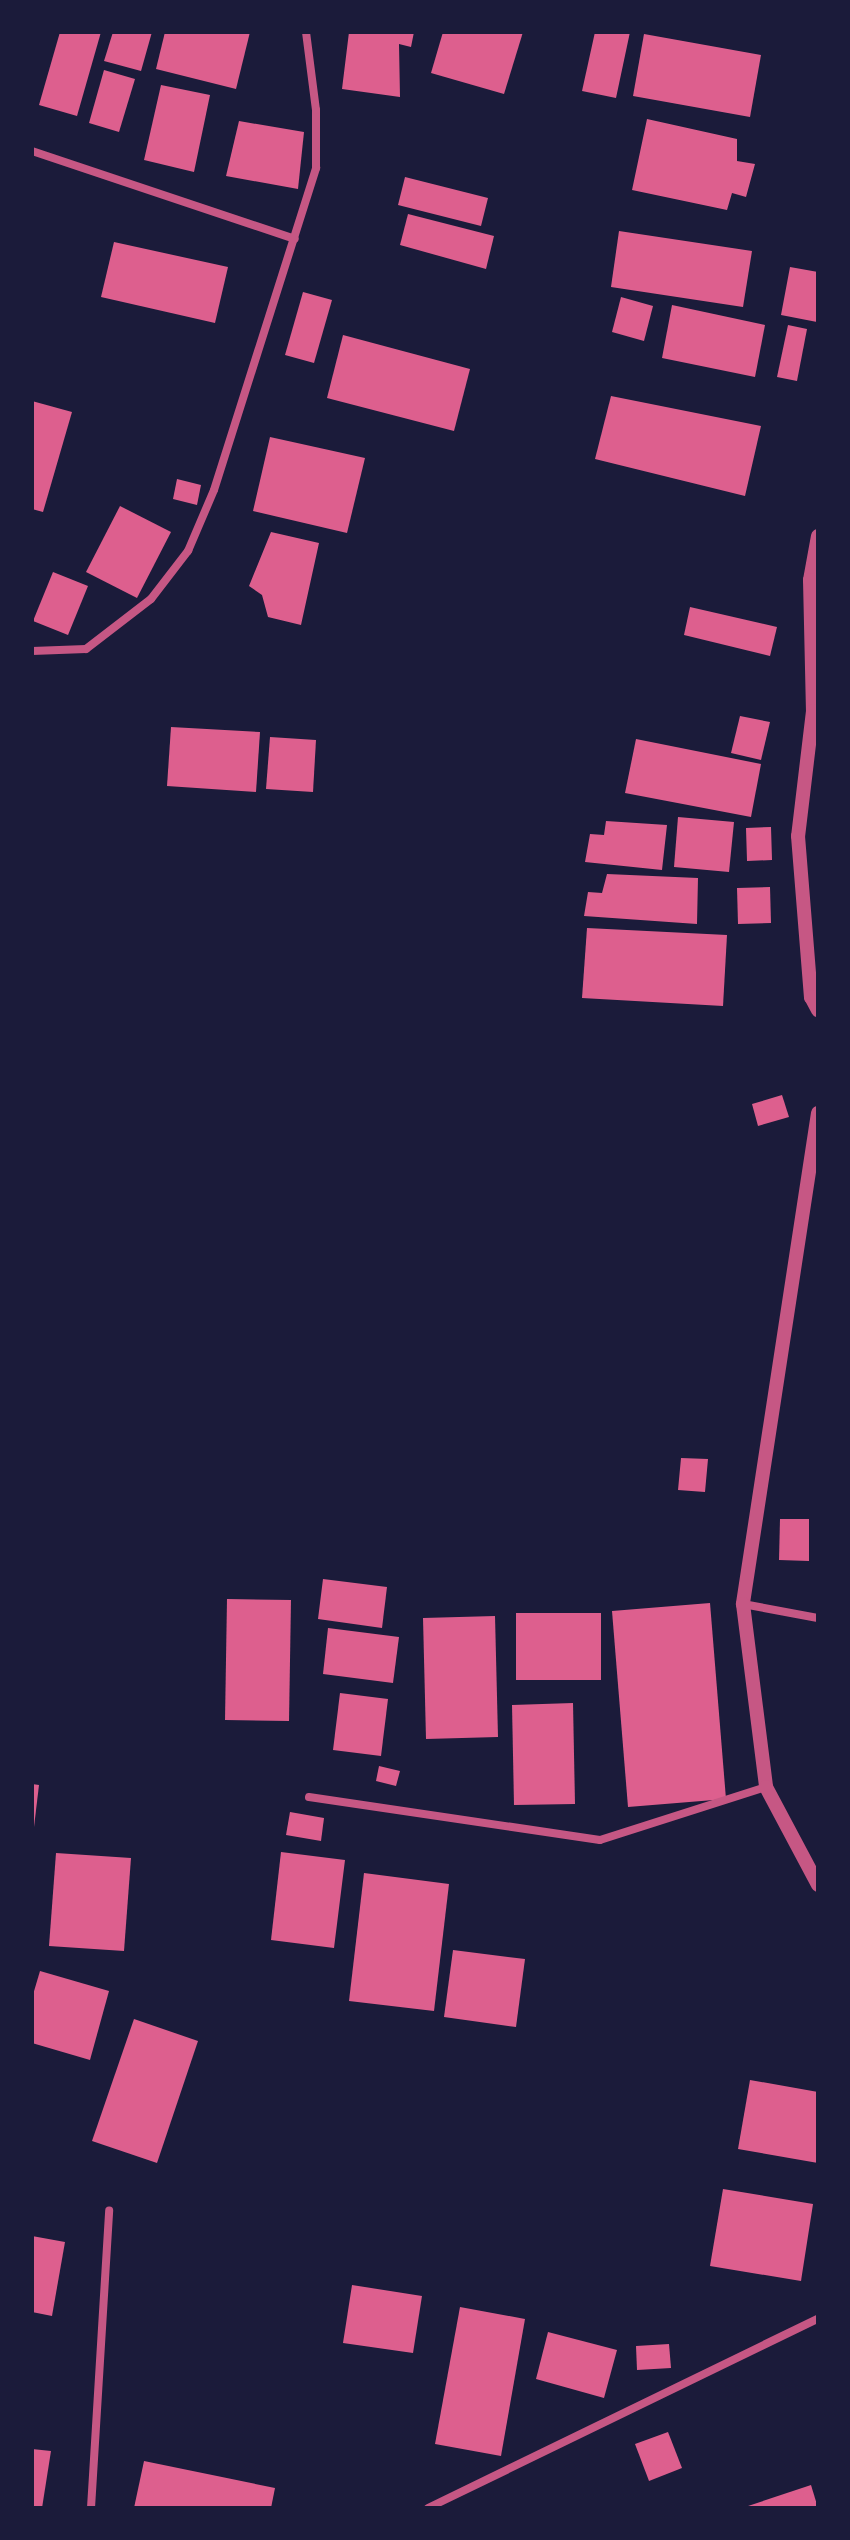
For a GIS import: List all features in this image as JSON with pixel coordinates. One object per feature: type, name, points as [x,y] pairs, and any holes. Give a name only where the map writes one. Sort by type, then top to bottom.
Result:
[{"type":"street","points":[[32,651],[86,649],[151,599],[188,551],[214,490],[316,168],[316,110],[306,32]]},
{"type":"street","points":[[32,151],[295,239]]},
{"type":"street","points":[[818,536],[810,580],[813,711],[798,836],[811,997],[818,1010]]},
{"type":"street","points":[[818,1113],[743,1604],[766,1787],[818,1885]]},
{"type":"street","points":[[743,1604],[818,1618]]},
{"type":"street","points":[[309,1797],[600,1840],[766,1787]]},
{"type":"street","points":[[91,2508],[109,2211]]},
{"type":"street","points":[[428,2508],[818,2319]]},
{"type":"building","points":[[60,32],[101,32],[77,116],[39,105]]},
{"type":"building","points":[[113,32],[152,32],[141,71],[104,61]]},
{"type":"building","points":[[165,32],[250,32],[236,89],[156,69]]},
{"type":"building","points":[[349,32],[414,32],[411,47],[399,44],[400,97],[342,89]]},
{"type":"building","points":[[443,32],[523,32],[504,94],[431,73]]},
{"type":"building","points":[[595,32],[630,32],[616,98],[582,91]]},
{"type":"building","points":[[644,34],[761,55],[750,117],[633,96]]},
{"type":"building","points":[[104,70],[135,79],[119,132],[89,123]]},
{"type":"building","points":[[161,85],[210,95],[194,172],[144,160]]},
{"type":"building","points":[[647,119],[737,139],[737,161],[755,164],[746,197],[732,193],[727,210],[632,190]]},
{"type":"building","points":[[239,121],[304,132],[298,189],[226,176]]},
{"type":"building","points":[[405,177],[488,198],[481,226],[398,205]]},
{"type":"building","points":[[408,214],[494,236],[486,269],[400,245]]},
{"type":"building","points":[[619,231],[752,251],[743,307],[611,287]]},
{"type":"building","points":[[114,242],[228,267],[215,323],[101,297]]},
{"type":"building","points":[[790,267],[818,272],[817,322],[781,315]]},
{"type":"building","points":[[303,292],[332,300],[314,363],[285,355]]},
{"type":"building","points":[[621,297],[653,306],[644,341],[612,332]]},
{"type":"building","points":[[672,305],[765,325],[755,377],[662,358]]},
{"type":"building","points":[[788,325],[807,329],[797,381],[777,377]]},
{"type":"building","points":[[343,335],[470,369],[454,431],[327,398]]},
{"type":"building","points":[[611,396],[761,426],[745,496],[595,459]]},
{"type":"building","points":[[32,401],[72,412],[43,512],[32,509]]},
{"type":"building","points":[[270,437],[365,458],[347,533],[253,511]]},
{"type":"building","points":[[177,479],[201,485],[197,505],[173,499]]},
{"type":"building","points":[[120,506],[171,532],[137,598],[86,572]]},
{"type":"building","points":[[271,532],[319,543],[301,625],[268,617],[262,595],[249,586]]},
{"type":"building","points":[[53,572],[88,586],[68,635],[33,621]]},
{"type":"building","points":[[690,607],[777,627],[770,656],[684,635]]},
{"type":"building","points":[[740,716],[770,722],[761,760],[731,753]]},
{"type":"building","points":[[171,727],[260,732],[256,792],[167,786]]},
{"type":"building","points":[[270,737],[316,740],[313,792],[266,789]]},
{"type":"building","points":[[636,739],[761,764],[751,817],[625,793]]},
{"type":"building","points":[[678,817],[734,822],[729,872],[674,867]]},
{"type":"building","points":[[606,821],[667,825],[662,870],[585,862],[590,834],[604,835]]},
{"type":"building","points":[[771,827],[772,860],[747,861],[746,828]]},
{"type":"building","points":[[607,874],[698,878],[697,924],[584,916],[588,892],[602,893]]},
{"type":"building","points":[[770,887],[771,923],[738,924],[737,888]]},
{"type":"building","points":[[587,928],[727,935],[723,1006],[582,998]]},
{"type":"building","points":[[782,1095],[789,1117],[758,1126],[752,1104]]},
{"type":"building","points":[[681,1458],[708,1459],[705,1492],[678,1490]]},
{"type":"building","points":[[780,1519],[809,1519],[809,1561],[779,1560]]},
{"type":"building","points":[[323,1579],[387,1587],[382,1628],[318,1619]]},
{"type":"building","points":[[227,1599],[291,1600],[289,1721],[225,1720]]},
{"type":"building","points":[[710,1603],[726,1799],[628,1807],[612,1611]]},
{"type":"building","points":[[516,1613],[601,1613],[601,1680],[516,1680]]},
{"type":"building","points":[[495,1616],[498,1737],[426,1739],[423,1618]]},
{"type":"building","points":[[328,1628],[399,1637],[393,1683],[323,1674]]},
{"type":"building","points":[[340,1693],[388,1699],[381,1756],[333,1750]]},
{"type":"building","points":[[573,1703],[575,1804],[514,1805],[512,1705]]},
{"type":"building","points":[[379,1766],[400,1771],[396,1786],[376,1781]]},
{"type":"building","points":[[32,1784],[39,1785],[34,1827],[32,1826]]},
{"type":"building","points":[[290,1812],[324,1818],[321,1841],[286,1835]]},
{"type":"building","points":[[281,1852],[345,1860],[334,1948],[271,1940]]},
{"type":"building","points":[[56,1853],[131,1858],[124,1951],[49,1946]]},
{"type":"building","points":[[364,1873],[449,1884],[434,2011],[349,2001]]},
{"type":"building","points":[[453,1950],[525,1959],[516,2027],[444,2017]]},
{"type":"building","points":[[40,1971],[109,1991],[90,2060],[32,2043],[32,1998]]},
{"type":"building","points":[[134,2019],[198,2041],[157,2163],[92,2141]]},
{"type":"building","points":[[750,2080],[818,2092],[818,2163],[738,2149]]},
{"type":"building","points":[[723,2189],[813,2204],[801,2281],[710,2266]]},
{"type":"building","points":[[32,2236],[65,2242],[52,2316],[32,2312]]},
{"type":"building","points":[[352,2285],[422,2296],[413,2353],[343,2343]]},
{"type":"building","points":[[460,2307],[525,2319],[501,2456],[435,2444]]},
{"type":"building","points":[[548,2332],[617,2350],[604,2398],[536,2379]]},
{"type":"building","points":[[669,2344],[671,2368],[637,2370],[636,2346]]},
{"type":"building","points":[[668,2432],[682,2468],[649,2481],[635,2444]]},
{"type":"building","points":[[32,2449],[51,2451],[42,2508],[32,2508]]},
{"type":"building","points":[[144,2461],[275,2488],[271,2508],[134,2508]]},
{"type":"building","points":[[811,2485],[818,2508],[745,2507]]}]
